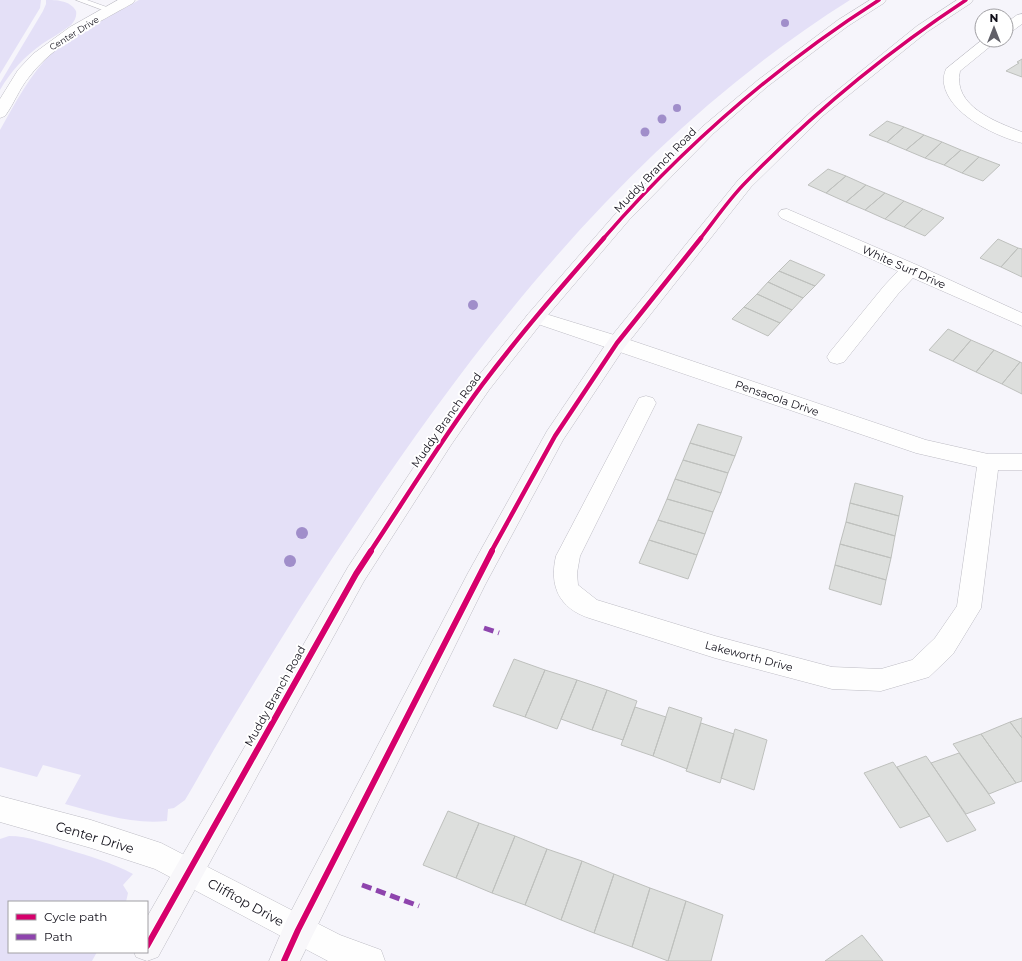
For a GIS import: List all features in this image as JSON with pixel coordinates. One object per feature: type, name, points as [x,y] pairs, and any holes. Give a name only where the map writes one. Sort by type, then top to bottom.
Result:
[{"type":"main road","name":"Muddy Branch Road","points":[[148,944],[356,574],[443,440],[482,385],[536,318],[623,216],[708,130],[763,83],[843,23],[878,0]]},
{"type":"main road","points":[[284,961],[298,930],[476,580],[556,436],[617,343],[745,183],[819,112],[922,29],[966,0]]},
{"type":"street","name":"Center Drive","points":[[0,113],[22,76],[44,53],[128,0]]},
{"type":"street","points":[[981,48],[953,69],[951,85],[955,94],[964,107],[972,114],[999,129],[1022,138]]},
{"type":"street","name":"White Surf Drive","points":[[787,214],[1022,320]]},
{"type":"street","points":[[837,357],[891,290],[911,269]]},
{"type":"street","name":"Pensacola Drive","points":[[536,318],[617,343],[924,447],[988,462],[1022,462]]},
{"type":"street","name":"Lakeworth Drive","points":[[646,403],[568,556],[564,573],[565,582],[570,592],[577,601],[589,608],[715,647],[832,678],[881,680],[920,669],[944,646],[968,608],[986,487],[988,462]]},
{"type":"street","name":"Center Drive","points":[[0,809],[91,834],[161,857],[188,871]]},
{"type":"street","name":"Clifftop Drive","points":[[188,871],[333,948],[370,961]]},
{"type":"lane","points":[[80,0],[111,10]]},
{"type":"shaded area","points":[[0,0],[41,0],[40,8],[0,74]]},
{"type":"shaded area","points":[[46,0],[62,1],[73,7],[76,11],[75,20],[71,25],[29,54],[13,71],[0,90],[0,83],[43,11]]},
{"type":"shaded area","points":[[139,0],[850,0],[764,59],[685,126],[611,197],[541,274],[476,354],[414,438],[355,523],[270,657],[185,800],[174,808],[168,809],[167,821],[154,822],[128,820],[65,804],[81,775],[43,765],[37,777],[0,767],[0,130],[30,79],[53,52],[84,31]]},
{"type":"shaded area","points":[[9,836],[16,836],[31,839],[92,857],[133,874],[123,885],[128,893],[126,901],[8,901],[8,953],[96,953],[92,961],[0,961],[0,839]]},
{"type":"building","points":[[1022,59],[1022,77],[1006,71],[1019,63],[1017,62]]},
{"type":"building","points":[[887,121],[904,127],[887,142],[869,135]]},
{"type":"building","points":[[904,127],[924,135],[906,150],[887,142]]},
{"type":"building","points":[[924,135],[942,142],[925,158],[906,150]]},
{"type":"building","points":[[942,142],[961,150],[944,165],[925,158]]},
{"type":"building","points":[[961,150],[979,157],[962,173],[944,165]]},
{"type":"building","points":[[979,157],[1000,165],[983,181],[962,173]]},
{"type":"building","points":[[828,169],[846,176],[826,193],[808,185]]},
{"type":"building","points":[[846,176],[866,185],[846,202],[826,193]]},
{"type":"building","points":[[866,185],[885,193],[865,210],[846,202]]},
{"type":"building","points":[[885,193],[904,201],[885,219],[865,210]]},
{"type":"building","points":[[904,201],[923,209],[904,227],[885,219]]},
{"type":"building","points":[[923,209],[944,218],[925,236],[904,227]]},
{"type":"building","points":[[998,239],[1018,248],[1001,267],[980,258]]},
{"type":"building","points":[[1018,248],[1022,249],[1022,277],[1001,267]]},
{"type":"building","points":[[790,260],[825,275],[815,286],[779,271]]},
{"type":"building","points":[[779,271],[815,286],[803,298],[768,282]]},
{"type":"building","points":[[768,282],[803,298],[792,310],[757,294]]},
{"type":"building","points":[[757,294],[792,310],[780,323],[744,307]]},
{"type":"building","points":[[744,307],[780,323],[768,336],[732,319]]},
{"type":"building","points":[[948,329],[971,340],[953,361],[929,350]]},
{"type":"building","points":[[971,340],[994,350],[976,372],[953,361]]},
{"type":"building","points":[[994,350],[1020,362],[1002,384],[976,372]]},
{"type":"building","points":[[1020,362],[1022,363],[1022,394],[1002,384]]},
{"type":"building","points":[[698,424],[742,437],[735,456],[690,443]]},
{"type":"building","points":[[690,443],[735,456],[728,473],[683,460]]},
{"type":"building","points":[[683,460],[728,473],[721,493],[675,479]]},
{"type":"building","points":[[675,479],[721,493],[713,512],[667,499]]},
{"type":"building","points":[[855,483],[903,496],[899,516],[850,503]]},
{"type":"building","points":[[667,499],[713,512],[705,534],[658,520]]},
{"type":"building","points":[[850,503],[899,516],[895,536],[846,522]]},
{"type":"building","points":[[658,520],[705,534],[697,555],[649,540]]},
{"type":"building","points":[[846,522],[895,536],[891,558],[840,544]]},
{"type":"building","points":[[649,540],[697,555],[688,579],[639,563]]},
{"type":"building","points":[[840,544],[891,558],[886,580],[835,565]]},
{"type":"building","points":[[835,565],[886,580],[881,605],[829,589]]},
{"type":"building","points":[[514,659],[545,670],[525,717],[493,706]]},
{"type":"building","points":[[545,670],[577,680],[557,729],[525,717]]},
{"type":"building","points":[[577,680],[607,690],[592,730],[561,719]]},
{"type":"building","points":[[607,690],[637,701],[623,740],[592,730]]},
{"type":"building","points":[[635,707],[666,717],[653,756],[621,745]]},
{"type":"building","points":[[669,707],[702,718],[687,769],[653,756]]},
{"type":"building","points":[[1022,718],[1022,738],[1010,722]]},
{"type":"building","points":[[1010,722],[1022,738],[1022,781],[1016,783],[981,734]]},
{"type":"building","points":[[701,723],[734,734],[720,783],[686,771]]},
{"type":"building","points":[[735,729],[767,740],[754,790],[721,778]]},
{"type":"building","points":[[981,734],[1016,783],[989,794],[953,744]]},
{"type":"building","points":[[959,753],[995,803],[966,814],[931,763]]},
{"type":"building","points":[[926,756],[976,830],[947,842],[897,767]]},
{"type":"building","points":[[893,762],[930,816],[900,828],[864,773]]},
{"type":"building","points":[[448,811],[479,823],[456,878],[423,865]]},
{"type":"building","points":[[479,823],[515,836],[492,893],[456,878]]},
{"type":"building","points":[[515,836],[547,849],[525,905],[492,893]]},
{"type":"building","points":[[547,849],[582,861],[561,920],[525,905]]},
{"type":"building","points":[[582,861],[614,874],[594,933],[561,920]]},
{"type":"building","points":[[614,874],[650,888],[632,947],[594,933]]},
{"type":"building","points":[[650,888],[686,901],[668,961],[632,947]]},
{"type":"building","points":[[686,901],[723,915],[711,961],[668,961]]},
{"type":"building","points":[[862,935],[883,961],[825,961]]},
{"type":"marked path","points":[[484,628],[499,633]]},
{"type":"marked path","points":[[362,885],[419,906]]},
{"type":"cycle path","points":[[148,944],[356,574],[443,440],[482,385],[536,317],[623,216],[708,130],[763,83],[843,23],[879,0]]},
{"type":"cycle path","points":[[284,961],[298,930],[476,580],[555,436],[617,343],[745,183],[819,112],[922,29],[966,0]]}]
